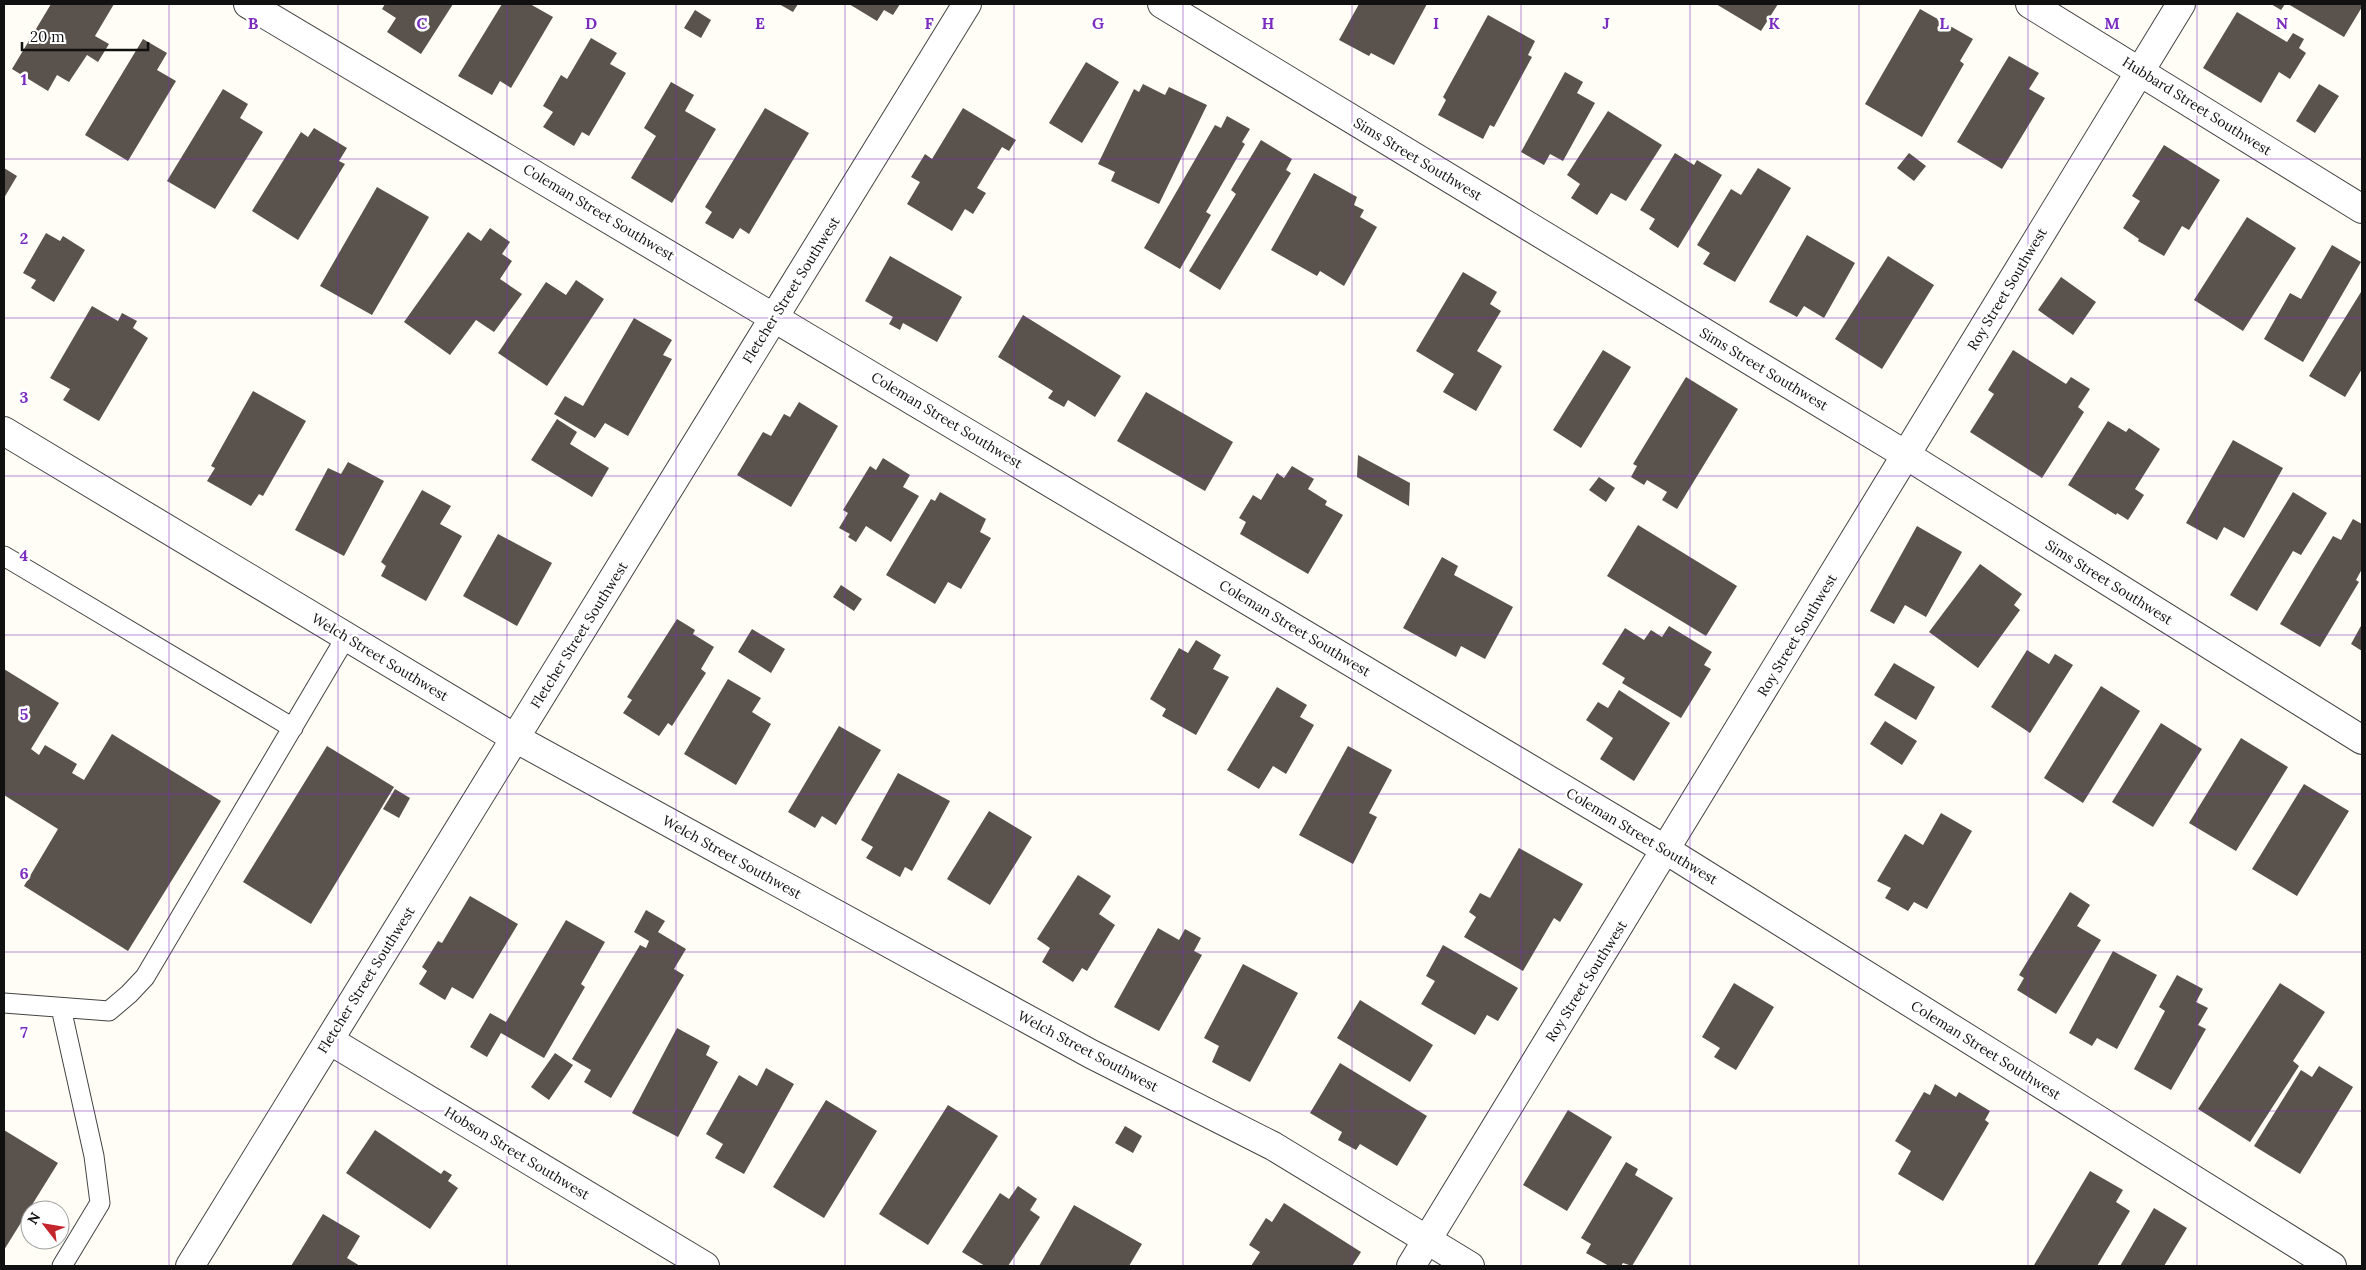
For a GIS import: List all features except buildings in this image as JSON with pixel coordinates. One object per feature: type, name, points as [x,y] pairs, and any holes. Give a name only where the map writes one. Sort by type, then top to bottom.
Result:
[{"type":"street","name":"Coleman Street Southwest","points":[[248,4],[1666,850],[2332,1266]]},
{"type":"street","name":"Fletcher Street Southwest","points":[[190,1266],[967,4]]},
{"type":"street","name":"Sims Street Southwest","points":[[1162,4],[1906,455],[2362,740]]},
{"type":"street","name":"Hubbard Street Southwest","points":[[2030,4],[2141,70],[2362,209]]},
{"type":"street","name":"Roy Street Southwest","points":[[1411,1266],[2181,4]]},
{"type":"street","name":"Welch Street Southwest","points":[[4,431],[516,738],[1091,1054],[1273,1146],[1470,1266]]},
{"type":"street","name":"Hobson Street Southwest","points":[[329,1040],[705,1266]]},
{"type":"lane","points":[[4,556],[293,728]]},
{"type":"lane","points":[[4,1004],[109,1011],[145,977],[346,637]]},
{"type":"lane","points":[[62,1008],[94,1156],[100,1203],[62,1266]]}]
